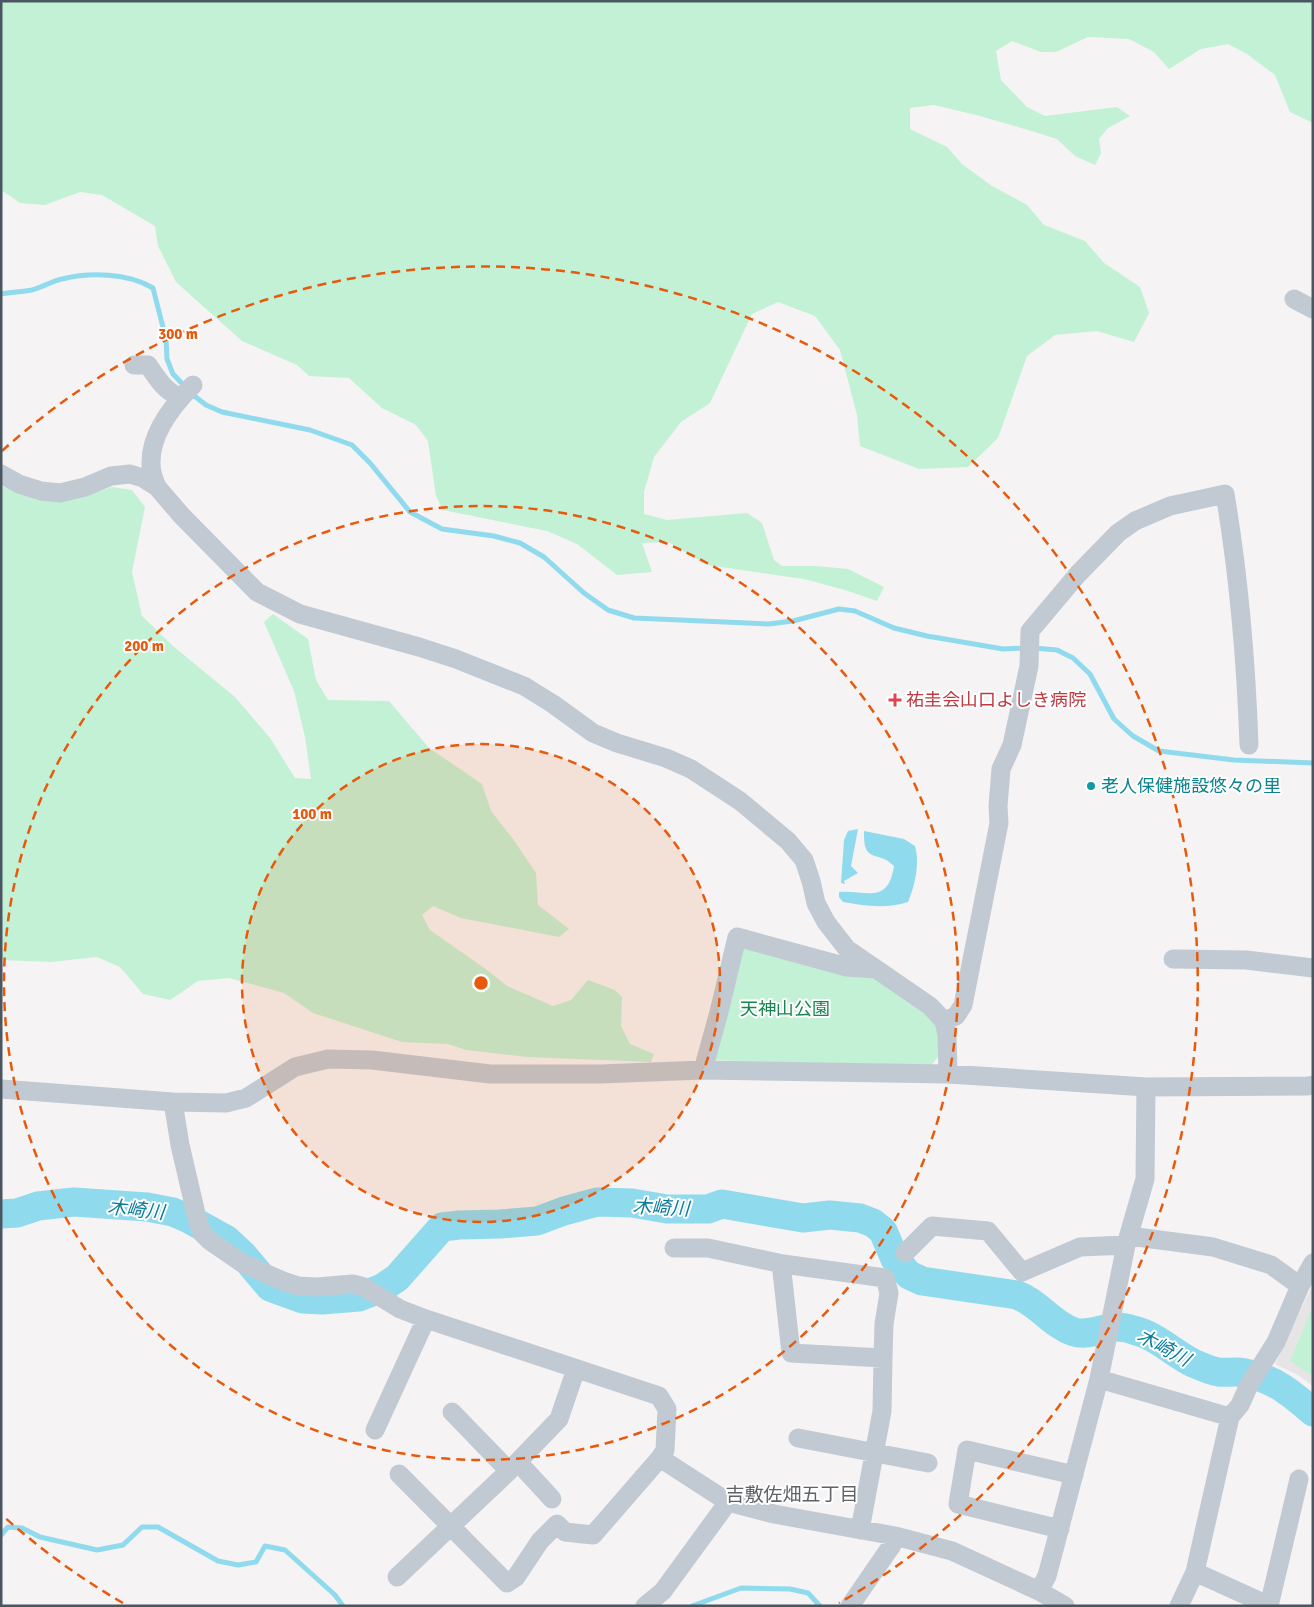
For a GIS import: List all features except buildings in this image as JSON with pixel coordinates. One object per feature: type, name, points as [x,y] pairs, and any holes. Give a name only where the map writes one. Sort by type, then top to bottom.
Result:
[{"type":"street","points":[[1294,299],[1313,309]]},
{"type":"street","points":[[134,364],[148,365],[161,384],[174,395],[187,391],[165,418],[152,448],[151,465],[157,487]]},
{"type":"street","points":[[1,474],[19,484],[41,491],[60,493],[85,487],[111,476],[130,474],[143,478],[157,487],[257,592],[300,614],[419,647],[456,659],[524,686],[593,733],[666,758],[691,769],[740,801],[788,841],[804,860],[816,903],[826,922],[847,949],[930,1006],[944,1021],[947,1035],[948,1074]]},
{"type":"street","points":[[944,1021],[956,1016],[963,1005],[999,824],[998,806],[1001,769],[1012,745],[1030,647],[1030,631],[1078,574],[1118,533],[1135,521],[1170,506],[1225,494],[1235,552],[1242,615],[1249,745]]},
{"type":"street","points":[[704,1070],[737,937],[847,967],[875,969]]},
{"type":"street","points":[[1173,959],[1246,960],[1313,968]]},
{"type":"street","points":[[1,1089],[173,1102],[226,1103],[246,1098],[295,1067],[328,1059],[372,1060],[490,1074],[600,1074],[704,1070],[948,1074],[1146,1087],[1313,1085]]},
{"type":"street","points":[[1039,1591],[1047,1576],[1099,1380],[1127,1241],[1145,1179],[1146,1087]]},
{"type":"street","points":[[173,1102],[180,1145],[200,1226],[210,1240],[242,1263],[298,1286],[316,1287],[353,1284],[371,1290],[400,1309],[426,1319],[659,1396],[667,1409],[665,1450],[593,1535],[565,1532],[557,1524],[540,1542],[516,1578],[507,1583],[398,1474]]},
{"type":"street","points":[[905,1253],[932,1226],[988,1231],[1022,1272],[1080,1247],[1127,1241],[1213,1247],[1271,1265],[1300,1286]]},
{"type":"street","points":[[674,1248],[708,1248],[783,1264],[885,1278],[889,1294],[884,1324],[882,1411],[860,1530]]},
{"type":"street","points":[[1179,1606],[1195,1572],[1230,1417],[1240,1405],[1249,1384],[1276,1342],[1300,1286],[1313,1263]]},
{"type":"street","points":[[783,1264],[782,1272],[791,1353],[883,1358]]},
{"type":"street","points":[[375,1430],[426,1319]]},
{"type":"street","points":[[398,1578],[514,1466],[559,1419],[576,1369]]},
{"type":"street","points":[[1099,1380],[1230,1417]]},
{"type":"street","points":[[452,1412],[552,1499]]},
{"type":"street","points":[[798,1438],[928,1463]]},
{"type":"street","points":[[1060,1529],[958,1504],[967,1450],[1074,1474]]},
{"type":"street","points":[[660,1458],[728,1502],[774,1514],[896,1536],[952,1551],[1039,1591],[1065,1606]]},
{"type":"street","points":[[1195,1572],[1269,1606],[1299,1479]]},
{"type":"street","points":[[645,1606],[663,1591],[728,1502]]},
{"type":"street","points":[[850,1606],[892,1545],[896,1536]]},
{"type":"shaded area","points":[[1313,1284],[1313,1386],[1298,1375],[1275,1364]]},
{"type":"green space","points":[[1,1],[1313,1],[1313,123],[1290,112],[1275,75],[1247,54],[1228,44],[1201,49],[1169,69],[1154,52],[1129,39],[1088,37],[1056,52],[1041,52],[1012,41],[996,51],[1001,80],[1027,107],[1045,116],[1117,107],[1130,116],[1108,128],[1099,139],[1101,153],[1095,165],[1075,156],[1057,139],[1025,129],[934,105],[910,108],[910,129],[947,147],[962,164],[992,186],[1027,205],[1044,225],[1085,241],[1104,263],[1140,287],[1149,313],[1134,342],[1097,331],[1055,335],[1027,356],[998,438],[968,467],[919,469],[860,446],[857,415],[840,350],[815,316],[778,302],[752,314],[710,403],[681,422],[654,457],[644,492],[644,514],[667,520],[747,513],[762,523],[774,560],[782,566],[848,569],[884,587],[877,601],[804,579],[707,565],[668,542],[642,543],[652,572],[617,575],[577,544],[547,531],[443,510],[436,496],[428,441],[416,425],[382,408],[349,378],[309,376],[297,365],[242,341],[176,282],[158,246],[155,226],[102,195],[80,192],[45,205],[20,203],[1,190]]},
{"type":"green space","points":[[1,486],[38,500],[71,500],[112,487],[132,490],[145,507],[132,572],[142,616],[173,646],[235,697],[270,738],[295,778],[311,779],[305,737],[294,691],[264,622],[273,614],[308,639],[316,680],[328,700],[389,701],[429,748],[482,784],[491,811],[536,873],[538,905],[569,929],[559,937],[461,918],[433,906],[422,915],[430,930],[507,986],[553,1006],[571,1000],[588,980],[615,990],[622,997],[621,1026],[630,1044],[654,1054],[651,1062],[527,1057],[466,1050],[448,1044],[402,1042],[313,1013],[284,993],[229,978],[198,981],[170,1000],[143,994],[120,967],[97,957],[51,962],[1,960]]},
{"type":"green space","name":"天神山公園","points":[[741,944],[873,974],[936,1017],[941,1032],[938,1057],[928,1069],[715,1060]]},
{"type":"green space","points":[[1313,1306],[1313,1376],[1290,1361]]},
{"type":"water","points":[[858,829],[851,866],[858,873],[844,881],[845,884],[841,883],[844,840],[848,831]]},
{"type":"water","points":[[864,831],[904,839],[915,846],[916,874],[908,902],[892,906],[867,906],[843,902],[839,897],[839,892],[875,893],[881,891],[887,886],[891,878],[894,866],[888,861],[869,853],[864,842]]},
{"type":"waterway","points":[[1,294],[32,290],[58,280],[85,275],[109,275],[132,279],[153,288],[166,339],[167,359],[173,374],[193,395],[206,405],[222,412],[310,430],[352,445],[370,463],[410,512],[442,529],[494,536],[520,543],[544,557],[584,593],[608,610],[634,618],[769,624],[793,621],[839,609],[855,611],[894,628],[927,636],[1003,649],[1025,648]]},
{"type":"waterway","points":[[1034,648],[1057,650],[1073,658],[1090,674],[1114,719],[1133,736],[1159,751],[1234,760],[1313,763]]},
{"type":"waterway","name":"木崎川","points":[[1,1214],[17,1213],[38,1206],[74,1202],[147,1207],[173,1212],[227,1240],[243,1255],[270,1287],[303,1299],[322,1300],[359,1297],[382,1288],[397,1278],[442,1227],[537,1221],[597,1202],[632,1203],[667,1209],[708,1209],[722,1204],[803,1218],[830,1215],[860,1218],[873,1223],[883,1231],[895,1259],[909,1275],[922,1281],[1017,1295],[1032,1303],[1058,1324],[1074,1332],[1089,1333],[1115,1327],[1141,1332],[1193,1363],[1205,1368],[1218,1372],[1245,1373],[1274,1383],[1290,1393],[1313,1412]]},
{"type":"waterway","points":[[1,1535],[8,1527],[22,1528],[40,1537],[97,1550],[123,1545],[142,1527],[158,1527],[218,1561],[238,1565],[256,1562],[265,1546],[285,1550],[335,1595],[343,1606]]},
{"type":"waterway","points":[[692,1606],[741,1588],[790,1589],[808,1593],[820,1606]]},
{"type":"place","name":"祐圭会山口よしき病院","points":[[895,700]]},
{"type":"place","name":"老人保健施設悠々の里","points":[[1091,786]]},
{"type":"district","name":"吉敷佐畑五丁目","points":[[792,1494]]}]
